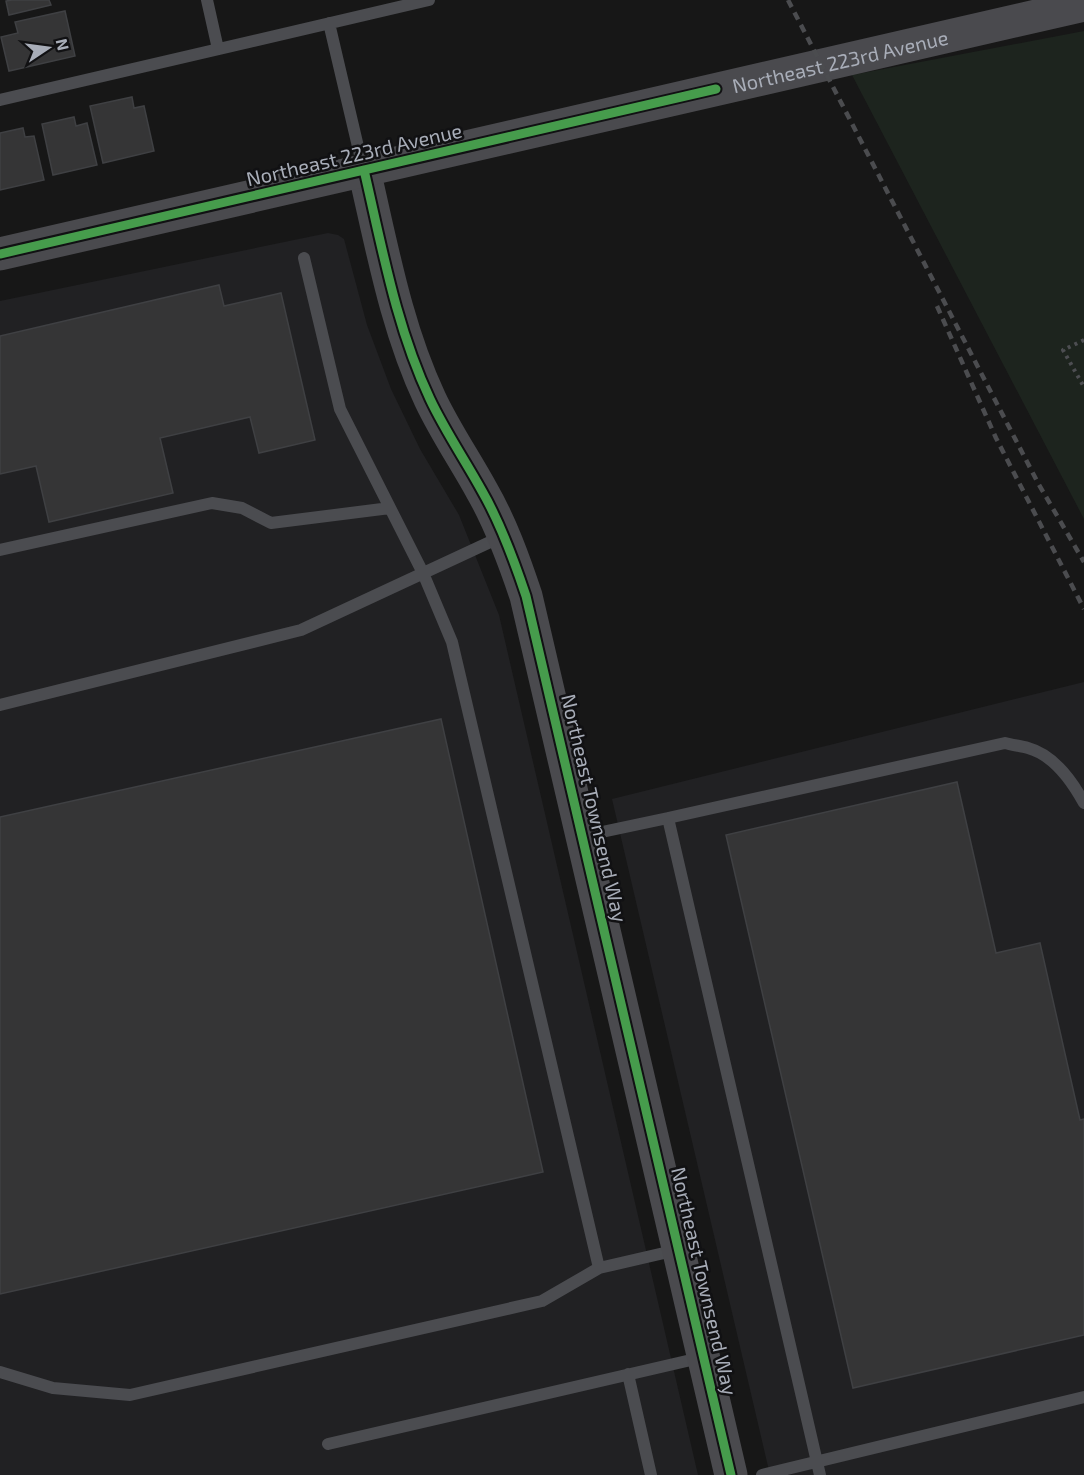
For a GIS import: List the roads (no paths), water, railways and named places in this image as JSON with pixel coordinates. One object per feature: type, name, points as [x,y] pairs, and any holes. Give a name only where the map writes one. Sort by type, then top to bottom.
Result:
[{"type":"street","name":"Northeast 223rd Avenue","points":[[0,254],[1084,5]]},
{"type":"street","name":"Northeast Townsend Way","points":[[364,170],[393,294],[415,362],[430,399],[483,492],[504,536],[531,616],[731,1475]]},
{"type":"lane","points":[[207,0],[218,49]]},
{"type":"lane","points":[[0,100],[429,0]]},
{"type":"lane","points":[[329,23],[364,170]]},
{"type":"lane","points":[[304,258],[340,409],[423,573],[452,642],[599,1268]]},
{"type":"lane","points":[[0,550],[212,503],[242,508],[271,523],[390,508]]},
{"type":"lane","points":[[0,705],[301,630],[504,536]]},
{"type":"lane","points":[[583,836],[1005,743],[1030,748],[1050,760],[1073,782],[1084,803]]},
{"type":"lane","points":[[668,818],[820,1475]]},
{"type":"lane","points":[[0,1372],[52,1388],[130,1395],[542,1301],[599,1268],[679,1249]]},
{"type":"lane","points":[[328,1444],[704,1357]]},
{"type":"lane","points":[[628,1374],[651,1475]]},
{"type":"lane","points":[[762,1475],[1084,1397]]},
{"type":"railway","points":[[788,0],[1038,483],[1084,562]]},
{"type":"railway","points":[[937,306],[996,438],[1084,609]]}]
